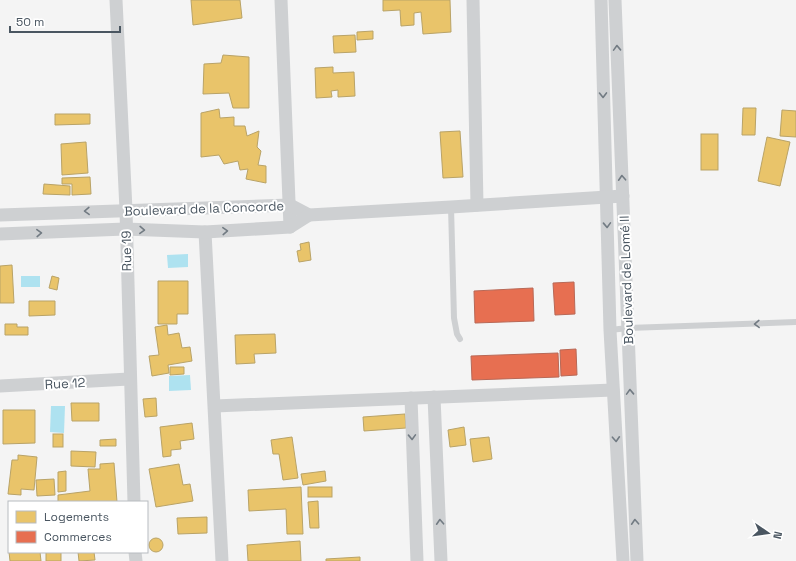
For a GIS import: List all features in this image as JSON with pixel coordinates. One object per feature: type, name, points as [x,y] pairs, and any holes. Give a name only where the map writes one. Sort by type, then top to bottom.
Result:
[{"type":"street","name":"Rue 19","points":[[116,0],[126,210],[125,229],[129,379],[134,501]]},
{"type":"street","points":[[281,0],[290,227]]},
{"type":"street","points":[[473,0],[477,205]]},
{"type":"street","name":"Boulevard de Lomé II","points":[[601,0],[610,330],[622,561]]},
{"type":"street","name":"Boulevard de Lomé II","points":[[615,0],[637,561]]},
{"type":"street","points":[[309,215],[451,208],[623,196]]},
{"type":"street","name":"Boulevard de la Concorde","points":[[0,215],[290,205],[309,215],[290,227],[205,232],[125,229],[0,234]]},
{"type":"street","points":[[205,232],[222,561]]},
{"type":"street","name":"Rue 12","points":[[0,386],[129,379]]},
{"type":"street","points":[[215,406],[613,390]]},
{"type":"street","points":[[434,397],[441,561]]},
{"type":"street","points":[[411,398],[417,561]]},
{"type":"lane","points":[[451,208],[454,318],[457,334],[460,339]]},
{"type":"lane","points":[[610,330],[628,328],[796,322]]},
{"type":"water","points":[[188,254],[188,267],[168,268],[167,255]]},
{"type":"water","points":[[21,276],[40,276],[40,287],[21,287]]},
{"type":"water","points":[[190,375],[191,390],[169,391],[169,376]]},
{"type":"water","points":[[51,406],[65,406],[64,433],[50,432]]},
{"type":"building: Logements","points":[[191,0],[240,0],[242,18],[193,25]]},
{"type":"building: Logements","points":[[383,0],[450,0],[451,32],[423,34],[421,12],[414,13],[414,25],[401,26],[400,10],[383,11]]},
{"type":"building: Logements","points":[[373,31],[373,39],[357,40],[357,32]]},
{"type":"building: Logements","points":[[355,35],[356,52],[334,53],[333,36]]},
{"type":"building: Logements","points":[[223,55],[249,57],[249,108],[233,108],[229,93],[203,94],[204,64],[221,63]]},
{"type":"building: Logements","points":[[333,67],[333,73],[354,72],[355,96],[338,97],[338,90],[331,91],[332,97],[316,98],[315,68]]},
{"type":"building: Logements","points":[[743,108],[756,108],[755,135],[742,135]]},
{"type":"building: Logements","points":[[219,109],[220,118],[234,117],[234,126],[245,126],[247,136],[259,131],[257,147],[261,151],[258,165],[266,166],[266,183],[246,179],[248,169],[240,170],[238,161],[224,164],[219,155],[201,157],[201,113]]},
{"type":"building: Logements","points":[[782,110],[796,111],[796,137],[780,136]]},
{"type":"building: Logements","points":[[55,114],[90,114],[90,124],[55,125]]},
{"type":"building: Logements","points":[[460,131],[463,177],[443,178],[440,132]]},
{"type":"building: Logements","points":[[701,134],[718,134],[718,170],[701,170]]},
{"type":"building: Logements","points":[[767,137],[790,142],[780,186],[758,181]]},
{"type":"building: Logements","points":[[86,142],[88,173],[62,175],[61,144]]},
{"type":"building: Logements","points":[[90,177],[91,194],[72,195],[72,184],[62,184],[62,178]]},
{"type":"building: Logements","points":[[44,184],[70,186],[70,195],[43,194]]},
{"type":"building: Logements","points":[[309,242],[311,260],[299,262],[297,251],[301,250],[300,244]]},
{"type":"building: Logements","points":[[12,265],[14,303],[0,303],[0,266]]},
{"type":"building: Logements","points":[[52,276],[59,278],[57,290],[49,288]]},
{"type":"building: Logements","points":[[158,281],[188,281],[188,314],[177,314],[177,324],[158,324]]},
{"type":"building: Logements","points":[[29,301],[55,301],[55,315],[29,316]]},
{"type":"building: Logements","points":[[5,324],[17,324],[17,327],[28,327],[28,335],[5,335]]},
{"type":"building: Logements","points":[[167,325],[168,335],[179,333],[182,348],[190,347],[192,361],[168,365],[169,373],[152,376],[149,356],[159,355],[155,327]]},
{"type":"building: Logements","points":[[275,334],[276,353],[254,354],[255,363],[236,364],[235,335]]},
{"type":"building: Logements","points":[[170,367],[184,367],[184,374],[170,375]]},
{"type":"building: Logements","points":[[156,398],[157,416],[145,417],[143,399]]},
{"type":"building: Logements","points":[[71,403],[99,403],[99,421],[72,421]]},
{"type":"building: Logements","points":[[3,410],[35,410],[35,443],[3,444]]},
{"type":"building: Logements","points":[[405,414],[406,428],[364,431],[363,417]]},
{"type":"building: Logements","points":[[192,423],[194,439],[180,441],[181,449],[171,450],[171,456],[163,457],[160,427]]},
{"type":"building: Logements","points":[[464,427],[466,445],[450,447],[448,430]]},
{"type":"building: Logements","points":[[53,434],[63,434],[63,447],[53,447]]},
{"type":"building: Logements","points":[[292,437],[298,478],[283,480],[279,454],[273,454],[271,440]]},
{"type":"building: Logements","points":[[489,437],[492,459],[473,462],[470,439]]},
{"type":"building: Logements","points":[[116,439],[116,446],[100,446],[100,440]]},
{"type":"building: Logements","points":[[71,451],[96,452],[95,467],[71,466]]},
{"type":"building: Logements","points":[[18,455],[37,457],[34,490],[21,489],[21,495],[8,494],[12,460],[18,460]]},
{"type":"building: Logements","points":[[114,463],[117,501],[58,501],[58,495],[90,491],[88,469],[100,469],[100,464]]},
{"type":"building: Logements","points":[[179,464],[183,485],[190,484],[193,501],[156,507],[149,469]]},
{"type":"building: Logements","points":[[66,471],[66,491],[58,492],[58,472]]},
{"type":"building: Logements","points":[[325,471],[326,481],[303,485],[301,474]]},
{"type":"building: Logements","points":[[54,479],[55,495],[37,496],[36,480]]},
{"type":"building: Logements","points":[[301,487],[303,534],[287,534],[286,509],[249,511],[248,490]]},
{"type":"building: Logements","points":[[308,487],[332,487],[332,497],[308,497]]},
{"type":"building: Logements","points":[[318,501],[319,528],[310,528],[308,502]]},
{"type":"building: Logements","points":[[207,517],[207,533],[178,534],[177,518]]},
{"type":"building: Logements","points":[[153,538],[159,538],[163,542],[163,548],[159,552],[153,552],[149,548],[149,542]]},
{"type":"building: Logements","points":[[300,541],[301,561],[248,561],[247,545]]},
{"type":"building: Logements","points":[[9,553],[40,553],[41,561],[10,561]]},
{"type":"building: Logements","points":[[46,553],[61,553],[61,561],[46,561]]},
{"type":"building: Logements","points":[[78,553],[94,553],[95,560],[79,561]]},
{"type":"building: Logements","points":[[360,557],[360,561],[326,561],[326,559]]},
{"type":"building: Commerces","points":[[574,282],[575,314],[555,315],[553,283]]},
{"type":"building: Commerces","points":[[533,288],[534,321],[475,323],[474,291]]},
{"type":"building: Commerces","points":[[576,349],[577,375],[561,376],[560,350]]},
{"type":"building: Commerces","points":[[558,353],[559,377],[472,380],[471,356]]}]
